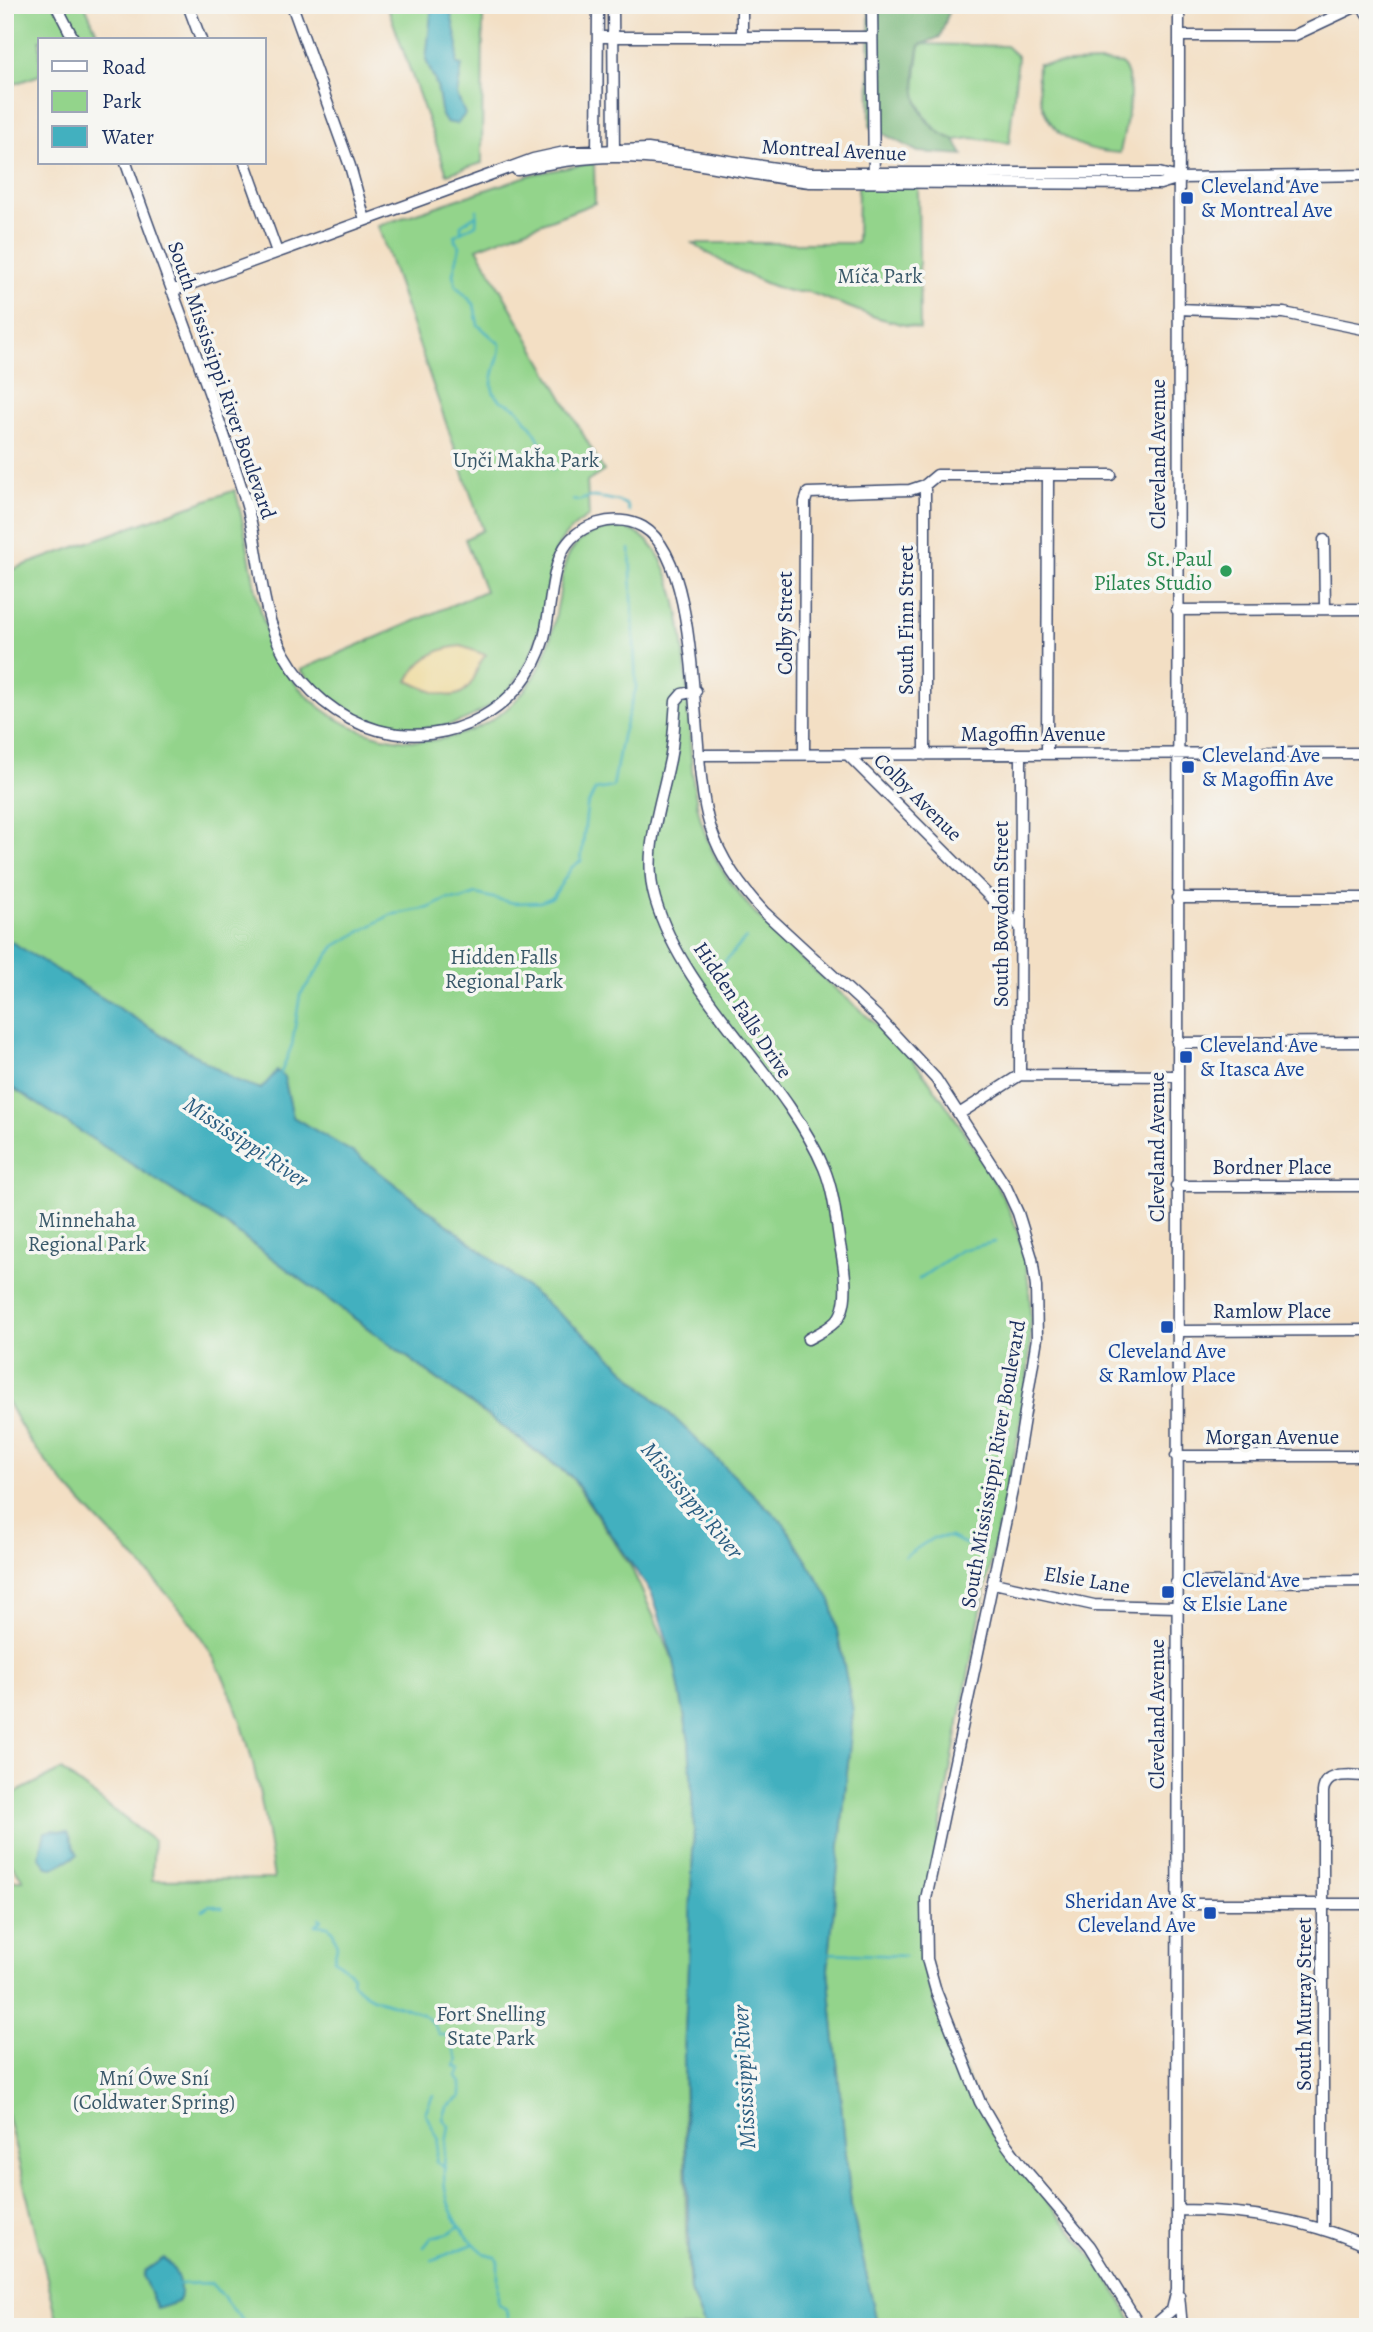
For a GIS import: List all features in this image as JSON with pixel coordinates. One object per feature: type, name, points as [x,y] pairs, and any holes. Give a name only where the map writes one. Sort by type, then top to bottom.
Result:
[{"type":"main road","points":[[1364,5],[1368,12]]},
{"type":"street","points":[[56,5],[73,38]]},
{"type":"street","points":[[188,5],[200,38]]},
{"type":"street","points":[[292,5],[350,166],[365,220]]},
{"type":"street","points":[[597,153],[598,5]]},
{"type":"street","points":[[612,5],[614,153]]},
{"type":"street","points":[[742,5],[743,37]]},
{"type":"street","points":[[872,5],[874,178]]},
{"type":"street","name":"Cleveland Avenue","points":[[1152,2327],[1172,2310],[1177,2289],[1176,1076],[1180,5]]},
{"type":"street","points":[[1179,36],[1293,36],[1359,5]]},
{"type":"street","points":[[598,37],[872,37]]},
{"type":"street","name":"Montreal Avenue","points":[[172,291],[533,159],[597,153],[698,155],[765,168],[874,178],[1159,173],[1179,178],[1368,175]]},
{"type":"street","name":"South Mississippi River Boulevard","points":[[126,164],[247,503],[276,636],[302,680],[330,706],[378,730],[429,735],[454,730],[494,712],[519,686],[534,662],[543,639],[563,549],[585,528],[597,523],[619,521],[639,525],[662,545],[675,581],[686,624],[695,691],[698,755],[710,827],[725,861],[744,890],[902,1040],[936,1079],[1018,1213],[1037,1287],[1037,1338],[994,1583],[926,1899],[928,1959],[961,2059],[998,2133],[1090,2246],[1140,2327]]},
{"type":"street","points":[[245,164],[277,253]]},
{"type":"street","points":[[1178,309],[1243,309],[1284,313],[1368,330]]},
{"type":"street","points":[[925,485],[937,475],[1111,475]]},
{"type":"street","points":[[1047,754],[1048,475]]},
{"type":"street","name":"Colby Street","points":[[804,754],[804,502],[808,493],[910,490],[925,485]]},
{"type":"street","name":"South Finn Street","points":[[925,485],[925,755]]},
{"type":"street","points":[[1324,540],[1325,609]]},
{"type":"street","points":[[1177,610],[1368,609]]},
{"type":"street","name":"Hidden Falls Drive","points":[[695,691],[682,694],[676,701],[670,761],[651,851],[653,890],[668,932],[692,973],[799,1123],[823,1167],[833,1196],[844,1270],[843,1305],[835,1322],[808,1339]]},
{"type":"street","name":"Magoffin Avenue","points":[[698,755],[1368,753]]},
{"type":"street","name":"South Bowdoin Street","points":[[1020,1075],[1021,754]]},
{"type":"street","name":"Colby Avenue","points":[[848,755],[1020,927]]},
{"type":"street","points":[[1177,898],[1368,898]]},
{"type":"street","points":[[1177,1043],[1368,1042]]},
{"type":"street","points":[[959,1114],[1020,1075],[1176,1076]]},
{"type":"street","name":"Bordner Place","points":[[1176,1186],[1368,1186]]},
{"type":"street","name":"Ramlow Place","points":[[1176,1331],[1368,1330]]},
{"type":"street","name":"Morgan Avenue","points":[[1176,1456],[1368,1455]]},
{"type":"street","points":[[1176,1583],[1368,1581]]},
{"type":"street","name":"Elsie Lane","points":[[994,1583],[1094,1605],[1176,1608]]},
{"type":"street","name":"South Murray Street","points":[[1323,2230],[1322,1792],[1327,1780],[1368,1776]]},
{"type":"street","points":[[1176,1904],[1368,1904]]},
{"type":"street","points":[[1177,2210],[1241,2212],[1323,2230],[1368,2247]]},
{"type":"street","name":"Cleveland Avenue","points":[[1177,2289],[1182,2305],[1182,2327]]},
{"type":"green space","points":[[5,5],[85,5],[99,38],[38,38],[38,76],[5,87]]},
{"type":"green space","points":[[387,5],[483,5],[482,163],[447,174]]},
{"type":"green space","points":[[869,5],[951,6],[940,37],[920,45],[915,74],[916,88],[922,113],[940,133],[955,140],[963,155],[918,152],[870,127]]},
{"type":"green space","points":[[920,44],[1006,46],[1018,57],[1009,143],[972,138],[955,140],[940,134],[925,116],[914,93]]},
{"type":"green space","points":[[1038,64],[1122,64],[1129,83],[1129,107],[1120,153],[1083,146],[1056,129],[1041,102],[1038,84]]},
{"type":"green space","name":"Uŋči Makȟa Park","points":[[594,163],[595,203],[477,248],[604,471],[587,482],[589,516],[568,532],[557,549],[537,637],[524,668],[503,695],[474,715],[438,727],[401,727],[368,719],[325,694],[300,670],[485,591],[465,539],[483,530],[378,226],[533,174]]},
{"type":"green space","name":"Míča Park","points":[[858,186],[918,187],[920,329],[875,317],[806,291],[795,292],[765,283],[692,243],[857,243]]},
{"type":"green space","name":"Hidden Falls Regional Park","points":[[235,490],[260,609],[273,647],[294,681],[322,708],[355,728],[391,738],[428,740],[465,733],[499,715],[528,686],[549,644],[567,558],[586,536],[610,528],[627,529],[635,532],[654,549],[668,576],[678,610],[684,649],[694,787],[701,820],[713,852],[729,880],[774,933],[885,1032],[920,1069],[960,1125],[1005,1201],[1021,1244],[1029,1289],[1030,1336],[1026,1384],[950,1770],[926,1910],[925,1965],[941,2021],[990,2129],[1011,2159],[1089,2253],[1136,2327],[878,2327],[851,2205],[828,1969],[853,1711],[799,1549],[784,1524],[606,1352],[357,1155],[293,1117],[284,1077],[278,1072],[261,1089],[235,1080],[5,938],[5,572]]},
{"type":"green space","points":[[5,1083],[228,1226],[572,1478],[631,1567],[674,1661],[689,1740],[694,1828],[684,2056],[686,2232],[690,2291],[705,2327],[59,2327],[5,2106],[5,1880],[23,1880],[5,1855],[5,1798],[61,1770],[154,1841],[152,1880],[274,1879],[263,1811],[247,1743],[224,1678],[208,1647],[150,1575],[50,1467],[28,1439],[5,1398]]},
{"type":"sand","points":[[461,646],[486,655],[473,680],[459,694],[442,695],[408,681],[417,667],[429,656],[444,649]]},
{"type":"water","points":[[432,5],[449,5],[458,45],[457,64],[462,65],[457,95],[465,114],[457,124],[446,122],[442,116],[437,86],[426,60]]},
{"type":"water","name":"Mississippi River","points":[[5,938],[235,1080],[261,1089],[277,1071],[284,1077],[293,1117],[357,1155],[606,1352],[784,1524],[831,1600],[853,1711],[828,1969],[851,2205],[878,2327],[705,2327],[690,2291],[684,2056],[694,1828],[689,1740],[674,1661],[652,1594],[572,1477],[228,1226],[5,1083]]},
{"type":"water","points":[[45,1832],[68,1832],[78,1855],[53,1868],[47,1867],[39,1857]]},
{"type":"water","points":[[164,2258],[178,2278],[180,2296],[178,2302],[157,2309],[143,2277],[145,2271]]},
{"type":"waterway","points":[[477,210],[476,224],[455,235],[455,241],[460,246],[453,274],[456,286],[474,304],[478,325],[500,344],[492,381],[494,393],[500,400],[517,409],[528,422],[553,469]]},
{"type":"waterway","points":[[461,231],[461,225],[476,215]]},
{"type":"waterway","points":[[573,500],[591,497],[607,499],[627,505],[629,511]]},
{"type":"waterway","points":[[280,1075],[292,1045],[300,995],[335,946],[390,915],[429,908],[447,899],[460,900],[476,894],[514,903],[540,902],[553,897],[572,867],[581,861],[587,807],[595,790],[613,787],[622,736],[636,688],[630,549]]},
{"type":"waterway","points":[[721,966],[746,938]]},
{"type":"waterway","points":[[919,1279],[961,1250],[995,1242]]},
{"type":"waterway","points":[[905,1556],[933,1538],[950,1537],[984,1552]]},
{"type":"waterway","points":[[202,1910],[210,1905],[222,1908]]},
{"type":"waterway","points":[[319,1918],[322,1920],[315,1925],[328,1926],[333,1930],[337,1946],[334,1959],[353,1975],[352,1981],[362,1991],[373,1998],[422,2014],[432,2022],[439,2034],[448,2036],[458,2060],[455,2066],[462,2069],[457,2076],[461,2082],[461,2097],[447,2107],[443,2119],[449,2126],[445,2186],[453,2214],[460,2227],[478,2249],[496,2257],[498,2303],[507,2310],[510,2327]]},
{"type":"waterway","points":[[827,1953],[905,1956]]},
{"type":"waterway","points":[[433,2095],[425,2113],[439,2140],[436,2161],[445,2168]]},
{"type":"waterway","points":[[424,2247],[432,2237],[449,2233],[458,2227]]},
{"type":"waterway","points":[[432,2260],[474,2244]]},
{"type":"waterway","points":[[179,2284],[211,2283],[248,2327]]},
{"type":"place","name":"Cleveland Ave & Montreal Ave","points":[[1187,198]]},
{"type":"place","name":"St. Paul Pilates Studio","points":[[1226,571]]},
{"type":"place","name":"Cleveland Ave & Magoffin Ave","points":[[1188,767]]},
{"type":"place","name":"Cleveland Ave & Itasca Ave","points":[[1186,1057]]},
{"type":"place","name":"Cleveland Ave & Ramlow Place","points":[[1167,1327]]},
{"type":"place","name":"Cleveland Ave & Elsie Lane","points":[[1168,1592]]},
{"type":"place","name":"Sheridan Ave & Cleveland Ave","points":[[1210,1913]]},
{"type":"park label","name":"Minnehaha Regional Park","points":[[87,1232]]},
{"type":"park label","name":"Fort Snelling State Park","points":[[491,2026]]},
{"type":"park label","name":"Mní Ówe Sní (Coldwater Spring)","points":[[154,2090]]}]
